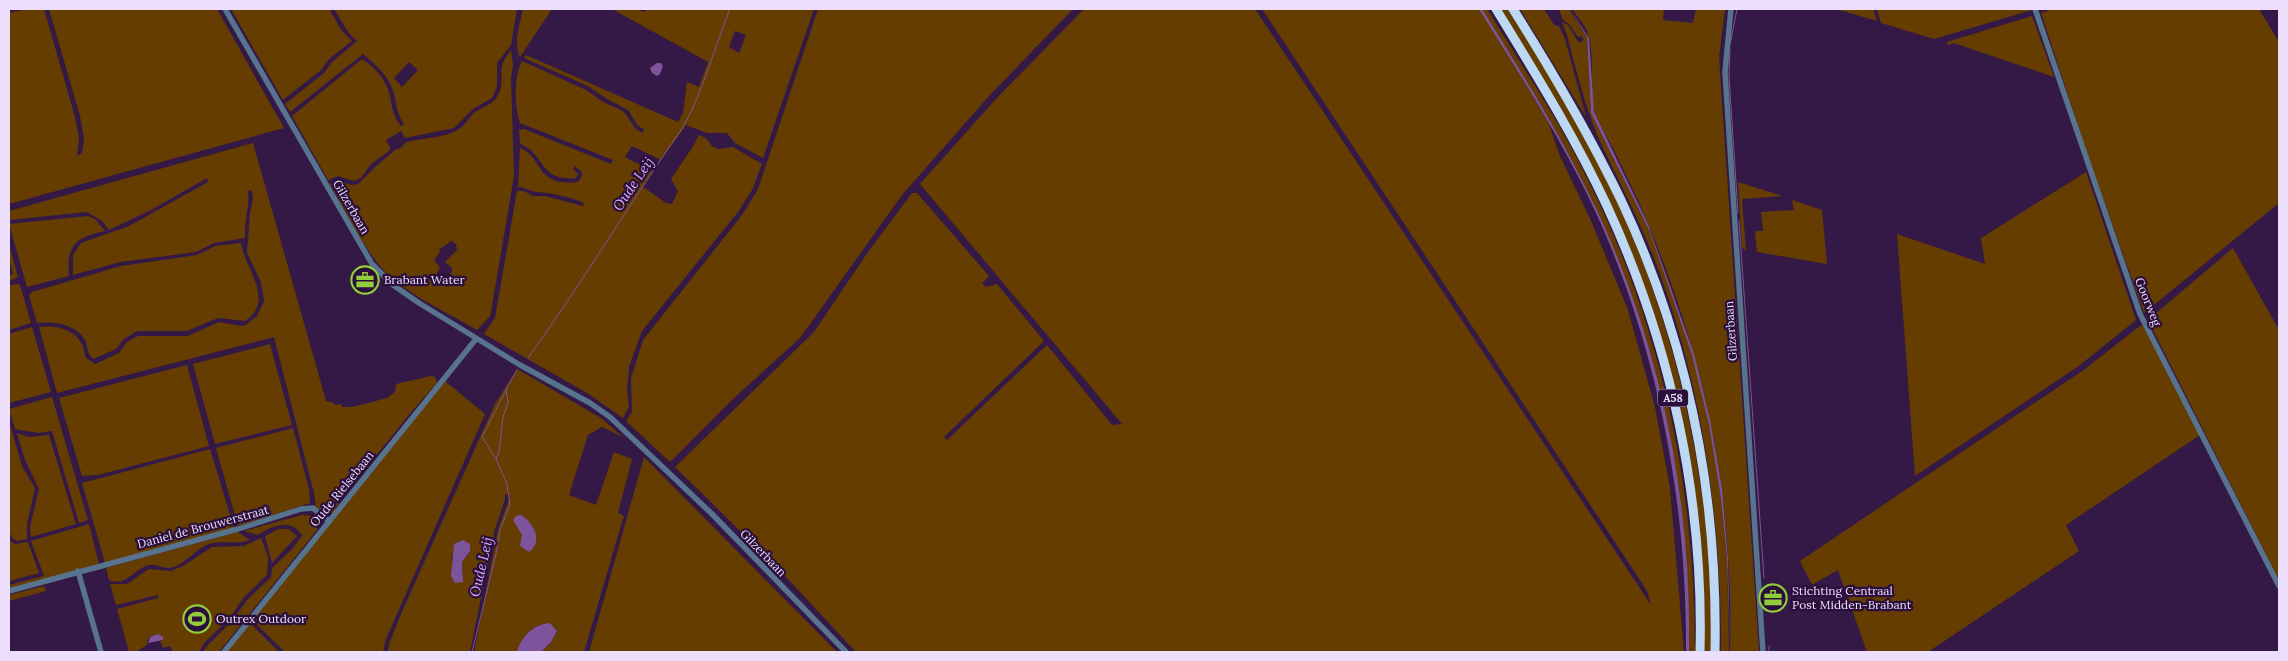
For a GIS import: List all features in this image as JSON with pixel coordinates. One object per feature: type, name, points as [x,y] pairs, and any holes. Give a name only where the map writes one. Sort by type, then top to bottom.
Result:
[{"type":"highway","name":"A58","points":[[1496,9],[1545,90],[1587,165],[1623,242],[1648,306],[1672,391],[1689,478],[1698,549],[1701,613],[1700,652]]},
{"type":"highway","name":"A58","points":[[1513,9],[1568,99],[1613,184],[1636,234],[1669,324],[1688,388],[1705,476],[1713,548],[1715,652]]},
{"type":"street","name":"Gilzerbaan","points":[[225,9],[372,264],[393,285],[515,364],[590,402],[621,423],[645,453],[666,467],[846,652]]},
{"type":"street","name":"Gilzerbaan","points":[[1731,9],[1724,72],[1763,652]]},
{"type":"street","name":"Goorweg","points":[[2035,9],[2140,314],[2279,586]]},
{"type":"street","name":"Oude Rielsebaan","points":[[224,652],[476,339]]},
{"type":"street","name":"Daniel de Brouwerstraat","points":[[9,591],[238,529],[306,507],[313,508],[329,521]]},
{"type":"street","points":[[78,571],[101,652]]},
{"type":"shaded area","points":[[28,9],[44,9],[75,117],[79,138],[77,156],[82,153],[84,138],[80,116],[49,9],[217,9],[284,128],[9,204],[9,13]]},
{"type":"shaded area","points":[[231,9],[329,9],[342,31],[352,41],[329,59],[321,70],[283,100]]},
{"type":"shaded area","points":[[334,9],[517,9],[511,45],[497,63],[497,87],[492,98],[473,109],[454,128],[405,138],[401,131],[386,140],[390,148],[389,151],[371,164],[361,178],[354,181],[338,176],[328,180],[292,116],[362,59],[376,70],[383,80],[388,90],[396,119],[401,126],[404,124],[389,82],[363,54],[290,112],[285,104],[324,73],[332,62],[357,41],[348,32]],"holes":[[[409,62],[418,70],[402,87],[394,78]]]},
{"type":"shaded area","points":[[523,9],[552,9],[520,57],[517,39]]},
{"type":"shaded area","points":[[612,9],[634,9],[645,12],[646,9],[814,9],[763,158],[735,143],[727,133],[707,133],[686,125],[661,160],[632,146],[625,157],[653,172],[643,187],[666,203],[672,204],[678,191],[671,179],[699,135],[706,138],[712,146],[718,149],[733,147],[762,164],[752,190],[738,212],[642,331],[629,367],[627,390],[629,407],[623,418],[587,393],[484,334],[495,318],[517,191],[524,191],[533,196],[545,196],[583,206],[584,203],[518,187],[520,148],[528,152],[547,176],[554,180],[578,182],[582,176],[582,172],[575,166],[573,169],[578,174],[576,178],[555,176],[548,171],[528,148],[520,144],[519,130],[524,129],[611,164],[613,160],[520,123],[516,100],[517,75],[522,61],[586,90],[605,103],[625,113],[635,128],[642,133],[644,129],[638,126],[628,110],[588,86],[524,58],[526,55],[678,122],[683,113],[687,82],[699,87],[708,62]],"holes":[[[735,31],[746,35],[739,53],[729,47]]]},
{"type":"shaded area","points":[[818,9],[1073,9],[989,96],[902,195],[800,338],[733,399],[670,462],[626,421],[632,412],[631,378],[643,340],[742,215],[758,189]]},
{"type":"shaded area","points":[[1084,9],[1255,9],[1651,605],[1648,593],[1642,583],[1262,9],[1487,9],[1576,156],[1613,235],[1636,292],[1654,350],[1681,468],[1689,529],[1695,652],[1689,652],[1684,536],[1677,479],[1667,422],[1637,310],[1616,255],[1581,178],[1543,109],[1488,19],[1549,124],[1559,154],[1591,221],[1628,310],[1655,407],[1670,488],[1684,652],[856,652],[772,562],[675,467],[814,332],[866,255],[912,193],[917,193],[989,276],[982,283],[986,287],[997,284],[1044,341],[944,437],[947,440],[1047,345],[1112,425],[1122,424],[920,184],[995,100]]},
{"type":"shaded area","points":[[1479,9],[1482,9],[1526,80],[1581,177],[1616,255],[1637,309],[1654,365],[1678,479],[1685,536],[1689,652],[1686,652],[1682,544],[1667,438],[1656,386],[1625,283],[1592,204],[1562,146]]},
{"type":"shaded area","points":[[1500,9],[1510,9],[1593,151],[1640,254],[1659,309],[1676,365],[1700,478],[1711,594],[1712,652],[1704,652],[1699,536],[1692,478],[1682,421],[1668,364],[1651,309],[1631,254],[1584,151]]},
{"type":"shaded area","points":[[1520,9],[1544,9],[1554,25],[1559,26],[1565,39],[1586,117]]},
{"type":"shaded area","points":[[1559,9],[1569,9],[1587,37],[1591,113],[1650,232],[1671,288],[1695,365],[1709,425],[1721,499],[1727,558],[1729,652],[1721,652],[1718,551],[1713,500],[1696,399],[1684,349],[1652,253],[1593,125],[1562,22],[1568,25],[1579,43],[1584,40],[1581,36],[1578,37],[1569,24],[1563,20]]},
{"type":"shaded area","points":[[1570,9],[1589,38],[1594,112],[1648,224],[1694,354],[1710,420],[1722,489],[1728,558],[1730,652],[1727,558],[1721,499],[1709,425],[1692,355],[1650,232],[1591,113],[1587,37]]},
{"type":"shaded area","points":[[1572,9],[1664,9],[1663,20],[1693,23],[1696,9],[1725,9],[1719,57],[1759,652],[1730,651],[1728,549],[1722,498],[1715,448],[1692,348],[1677,299],[1654,238],[1626,175],[1595,115],[1590,42],[1585,28]]},
{"type":"shaded area","points":[[1836,9],[1873,9],[1877,21]]},
{"type":"shaded area","points":[[1877,9],[2032,10],[1934,39],[1881,23]]},
{"type":"shaded area","points":[[2054,9],[2259,9],[2279,42],[2279,203],[2144,313],[2091,165],[2041,13]]},
{"type":"shaded area","points":[[2032,16],[2054,77],[1954,43],[1948,45],[1947,42]]},
{"type":"shaded area","points":[[511,50],[513,65],[511,78],[514,176],[491,312],[490,316],[477,330],[414,294],[384,271],[367,248],[330,184],[338,180],[351,185],[358,184],[374,168],[395,150],[401,148],[406,142],[441,136],[454,132],[461,127],[475,112],[492,103],[497,97],[502,82],[501,69]],"holes":[[[451,241],[456,244],[457,250],[445,262],[452,268],[446,281],[434,279],[440,267],[434,260],[440,252],[439,250]]]},
{"type":"shaded area","points":[[657,63],[661,63],[663,66],[660,74],[657,76],[652,73],[650,68]]},
{"type":"shaded area","points":[[253,143],[326,401],[335,405],[341,404],[342,407],[353,407],[387,398],[395,392],[396,384],[431,376],[435,377],[437,383],[343,496],[333,513],[327,513],[316,507],[274,337],[57,393],[39,327],[57,327],[73,334],[82,345],[86,358],[95,364],[119,353],[127,342],[138,336],[188,336],[219,322],[241,326],[246,325],[257,316],[264,301],[261,282],[247,253],[253,199],[252,190],[248,191],[245,238],[214,243],[196,252],[120,262],[73,275],[73,255],[81,243],[129,226],[208,182],[207,178],[151,210],[109,230],[102,221],[87,212],[9,220],[9,211]]},
{"type":"shaded area","points":[[2086,172],[2136,320],[2080,365],[1915,476],[1897,234],[1985,264],[1981,238]]},
{"type":"shaded area","points":[[1738,182],[1782,196],[1742,199],[1746,250],[1742,248]]},
{"type":"shaded area","points":[[1792,200],[1822,210],[1827,264],[1757,252],[1755,231],[1763,231],[1761,212],[1794,210]]},
{"type":"shaded area","points":[[88,216],[95,219],[105,231],[87,236],[75,244],[69,257],[69,276],[27,287],[9,224]]},
{"type":"shaded area","points":[[241,243],[258,294],[258,304],[254,313],[245,321],[218,318],[187,331],[137,331],[124,339],[116,349],[93,359],[85,340],[76,330],[57,323],[37,323],[29,295],[32,292],[121,266],[197,255],[215,246]]},
{"type":"shaded area","points":[[9,245],[18,277],[9,281],[9,276],[13,274],[9,257]]},
{"type":"shaded area","points":[[2233,248],[2279,330],[2279,452],[2277,454],[2279,458],[2279,580],[2148,320]]},
{"type":"shaded area","points":[[9,285],[20,285],[31,323],[9,330]]},
{"type":"shaded area","points":[[2141,325],[2145,328],[2200,435],[2066,525],[2079,551],[1928,652],[1867,652],[1838,570],[1812,585],[1800,561],[2085,369]]},
{"type":"shaded area","points":[[32,327],[51,392],[9,403],[9,334]]},
{"type":"shaded area","points":[[270,344],[292,425],[215,444],[193,364]]},
{"type":"shaded area","points":[[187,365],[209,446],[98,475],[82,476],[59,398]]},
{"type":"shaded area","points":[[517,369],[601,418],[623,437],[602,427],[588,435],[569,495],[596,505],[614,452],[632,459],[618,513],[624,516],[584,652],[541,652],[551,642],[557,631],[550,623],[534,628],[529,632],[517,652],[474,652],[498,530],[509,499],[508,494],[505,495],[495,529],[470,652],[388,652],[389,644],[401,614],[495,404]],"holes":[[[470,551],[462,562],[463,575],[452,565],[452,555]]]},
{"type":"shaded area","points":[[445,381],[485,414],[386,639],[383,652],[285,652],[252,620]]},
{"type":"shaded area","points":[[52,397],[88,520],[79,523],[52,431],[38,433],[15,429],[9,409]]},
{"type":"shaded area","points":[[9,421],[22,466],[35,488],[27,524],[27,539],[18,541],[13,539],[9,532]]},
{"type":"shaded area","points":[[293,428],[309,489],[310,503],[238,526],[216,448]]},
{"type":"shaded area","points":[[17,433],[29,437],[49,435],[76,524],[31,537],[30,527],[39,489],[25,460]]},
{"type":"shaded area","points":[[210,449],[234,528],[105,563],[82,483]]},
{"type":"shaded area","points":[[644,457],[837,652],[589,652]]},
{"type":"shaded area","points":[[302,515],[313,516],[318,524],[317,530],[219,652],[203,652],[232,621],[247,600],[271,577],[272,568],[292,549],[302,536],[298,530],[287,525],[275,526],[258,535],[244,531]]},
{"type":"shaded area","points":[[521,515],[529,522],[535,532],[536,543],[529,552],[520,546],[522,535],[513,520],[516,516]]},
{"type":"shaded area","points":[[89,524],[99,564],[9,589],[9,585],[44,576],[31,541]]},
{"type":"shaded area","points":[[279,529],[289,529],[297,536],[272,563],[265,536]]},
{"type":"shaded area","points":[[238,532],[250,540],[209,544],[175,567],[149,565],[141,568],[124,580],[115,582],[109,580],[106,568]]},
{"type":"shaded area","points":[[261,538],[268,557],[267,575],[244,597],[229,619],[205,642],[199,652],[173,652],[170,646],[163,648],[160,641],[163,640],[150,636],[147,641],[148,644],[136,652],[129,652],[117,609],[158,598],[158,595],[116,605],[110,584],[127,584],[149,569],[171,571],[183,566],[212,547],[244,546]]},
{"type":"shaded area","points":[[9,540],[15,544],[28,542],[39,573],[9,581]]},
{"type":"shaded area","points":[[463,540],[470,544],[470,551],[462,562],[463,582],[455,583],[451,576],[454,544]]},
{"type":"shaded area","points":[[44,586],[46,591],[9,601],[9,595]]},
{"type":"shaded area","points":[[250,623],[279,652],[227,652]]},
{"type":"shaded area","points":[[550,623],[557,631],[551,642],[541,652],[517,652],[529,632],[534,628]]},
{"type":"shaded area","points":[[158,634],[163,637],[163,640],[148,643],[150,637]]},
{"type":"waterway","name":"Oude Leij","points":[[528,358],[683,127],[703,84],[730,9]]},
{"type":"waterway","points":[[1730,45],[1737,9]]},
{"type":"waterway","points":[[1730,49],[1729,76],[1738,213]]},
{"type":"waterway","points":[[1739,221],[1764,578]]},
{"type":"waterway","name":"Oude Leij","points":[[472,652],[500,530],[510,505],[507,484],[496,459],[499,452],[503,417],[508,403],[506,389],[517,370]]},
{"type":"waterway","name":"Oude Leij","points":[[496,459],[482,437],[506,390]]},
{"type":"waterway","points":[[1769,646],[1769,652]]},
{"type":"place","name":"Brabant Water","points":[[365,280]]},
{"type":"place","name":"Stichting Centraal Post Midden-Brabant","points":[[1773,598]]},
{"type":"place","name":"Outrex Outdoor","points":[[197,619]]}]
